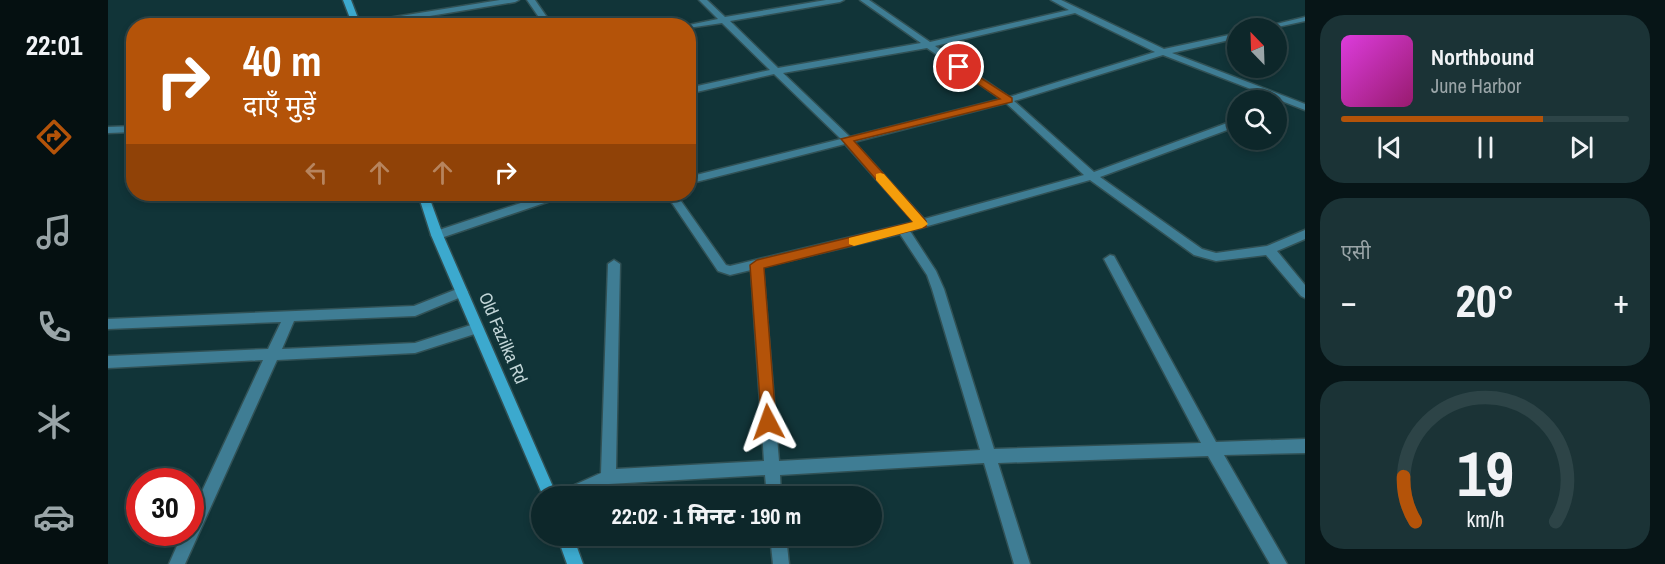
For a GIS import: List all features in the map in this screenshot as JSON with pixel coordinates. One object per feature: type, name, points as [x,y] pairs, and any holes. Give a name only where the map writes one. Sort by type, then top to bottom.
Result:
[{"type":"main road","points":[[347,0],[354,18]]},
{"type":"main road","name":"Old Fazilka Rd","points":[[425,201],[437,235],[546,486]]},
{"type":"main road","points":[[569,546],[575,564]]},
{"type":"street","points":[[401,18],[515,0]]},
{"type":"street","points":[[531,0],[543,18]]},
{"type":"street","points":[[704,0],[846,139],[922,224]]},
{"type":"street","points":[[696,25],[840,0]]},
{"type":"street","points":[[864,0],[1008,100],[1092,176],[1198,252],[1216,256],[1269,250],[1305,234]]},
{"type":"street","points":[[1056,0],[1163,51],[1305,108]]},
{"type":"street","points":[[696,89],[777,71],[927,45],[1077,10]]},
{"type":"street","points":[[1287,23],[1305,19]]},
{"type":"street","points":[[696,179],[846,139],[1008,100],[1163,51],[1227,37]]},
{"type":"street","points":[[1287,104],[1305,99]]},
{"type":"street","points":[[676,201],[722,268],[730,271],[903,229],[1092,176],[1227,127]]},
{"type":"street","points":[[108,130],[126,129]]},
{"type":"street","points":[[437,235],[537,201]]},
{"type":"street","points":[[903,229],[932,274],[938,290],[1022,564]]},
{"type":"street","points":[[1269,250],[1305,293]]},
{"type":"street","points":[[1110,259],[1212,449],[1279,564]]},
{"type":"street","points":[[608,477],[614,264]]},
{"type":"street","points":[[757,265],[773,486]]},
{"type":"street","points":[[108,324],[415,311],[462,292]]},
{"type":"street","points":[[177,564],[290,316]]},
{"type":"street","points":[[108,362],[415,348],[477,328]]},
{"type":"street","points":[[588,486],[608,477],[771,467],[988,456],[1305,446]]},
{"type":"street","points":[[779,546],[781,564]]},
{"type":"slow traffic","points":[[854,241],[922,224],[880,177]]},
{"type":"route","points":[[768,422],[757,265],[922,224],[846,139],[1008,100],[959,67]]}]
